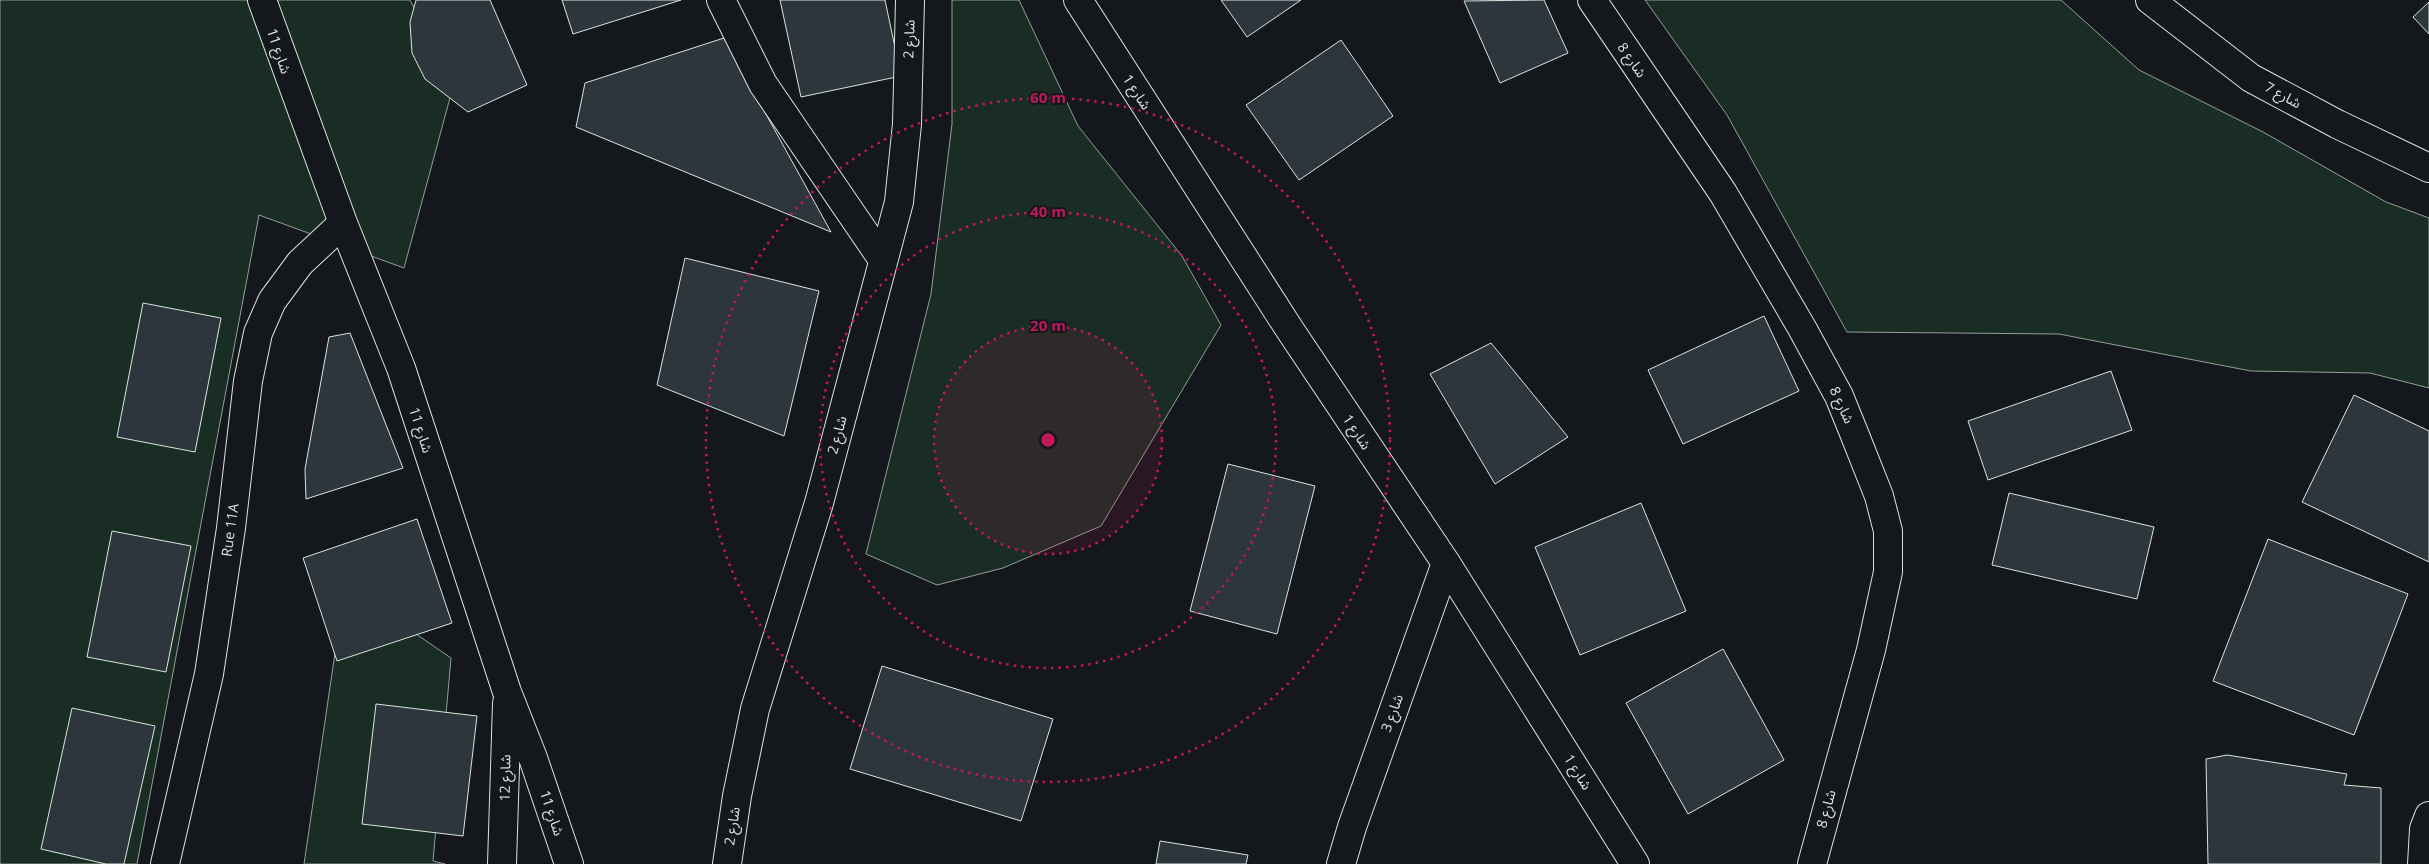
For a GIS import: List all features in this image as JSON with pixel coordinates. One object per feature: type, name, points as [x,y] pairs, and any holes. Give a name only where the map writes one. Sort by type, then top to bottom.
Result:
[{"type":"street","name":"شارع 11","points":[[262,0],[343,223],[400,368],[507,692],[533,758],[569,864]]},
{"type":"street","points":[[720,0],[763,84],[883,260]]},
{"type":"street","name":"شارع 2","points":[[727,864],[737,796],[755,709],[820,503],[898,202],[907,124],[910,0]]},
{"type":"street","name":"شارع 1","points":[[1078,0],[1301,346],[1446,563],[1635,864]]},
{"type":"street","name":"شارع 8","points":[[1592,0],[1723,193],[1802,328],[1842,404],[1879,496],[1888,531],[1888,572],[1871,650],[1812,864]]},
{"type":"street","name":"شارع 7","points":[[2150,0],[2251,78],[2337,124],[2429,168]]},
{"type":"street","name":"Rue 11A","points":[[165,864],[209,674],[231,528],[248,381],[258,333],[272,301],[300,263],[343,223]]},
{"type":"street","name":"شارع 3","points":[[1341,864],[1352,827],[1446,563]]},
{"type":"street","name":"شارع 12","points":[[502,864],[507,692]]},
{"type":"street","points":[[2422,864],[2424,829],[2429,816]]},
{"type":"green space","points":[[0,0],[410,0],[454,83],[404,268],[259,215],[137,864],[0,864]]},
{"type":"green space","points":[[952,0],[1019,0],[1078,126],[1182,256],[1221,325],[1101,526],[1003,568],[937,585],[866,554],[931,294],[952,124]]},
{"type":"green space","points":[[1645,0],[2061,0],[2139,70],[2263,132],[2386,202],[2429,218],[2429,388],[2370,373],[2251,371],[2059,334],[1847,332],[1727,115]]},
{"type":"green space","points":[[345,585],[451,658],[433,861],[445,864],[304,864]]},
{"type":"building","points":[[416,0],[490,0],[527,85],[468,112],[425,79],[412,53],[410,22]]},
{"type":"building","points":[[562,0],[681,0],[573,34]]},
{"type":"building","points":[[780,0],[885,0],[901,76],[801,97]]},
{"type":"building","points":[[1221,0],[1301,0],[1247,37]]},
{"type":"building","points":[[1544,0],[1568,53],[1500,83],[1464,1]]},
{"type":"building","points":[[2429,2],[2429,34],[2413,17]]},
{"type":"building","points":[[724,38],[831,232],[576,127],[585,83]]},
{"type":"building","points":[[1341,40],[1393,116],[1299,180],[1246,105]]},
{"type":"building","points":[[685,258],[819,291],[784,436],[657,385]]},
{"type":"building","points":[[143,303],[221,318],[195,452],[117,437]]},
{"type":"building","points":[[1764,316],[1799,391],[1683,444],[1648,370]]},
{"type":"building","points":[[350,333],[403,468],[306,499],[305,469],[329,337]]},
{"type":"building","points":[[1491,343],[1568,437],[1495,484],[1430,374]]},
{"type":"building","points":[[2111,371],[2132,430],[1988,480],[1968,421]]},
{"type":"building","points":[[2354,395],[2429,431],[2429,562],[2302,502]]},
{"type":"building","points":[[1228,464],[1315,486],[1277,634],[1190,611]]},
{"type":"building","points":[[2009,493],[2154,527],[2137,599],[1992,565]]},
{"type":"building","points":[[1641,503],[1686,611],[1580,655],[1535,547]]},
{"type":"building","points":[[417,519],[452,623],[337,661],[303,558]]},
{"type":"building","points":[[112,531],[191,546],[166,672],[87,657]]},
{"type":"building","points":[[2268,539],[2408,594],[2354,735],[2213,681]]},
{"type":"building","points":[[1723,649],[1784,760],[1688,814],[1626,703]]},
{"type":"building","points":[[882,666],[1053,719],[1021,821],[850,769]]},
{"type":"building","points":[[376,704],[477,716],[463,836],[362,824]]},
{"type":"building","points":[[72,708],[155,726],[124,864],[106,864],[41,849]]},
{"type":"building","points":[[2227,755],[2347,774],[2344,785],[2381,788],[2381,864],[2208,864],[2206,759]]},
{"type":"building","points":[[1160,841],[1248,855],[1246,864],[1156,864]]}]
